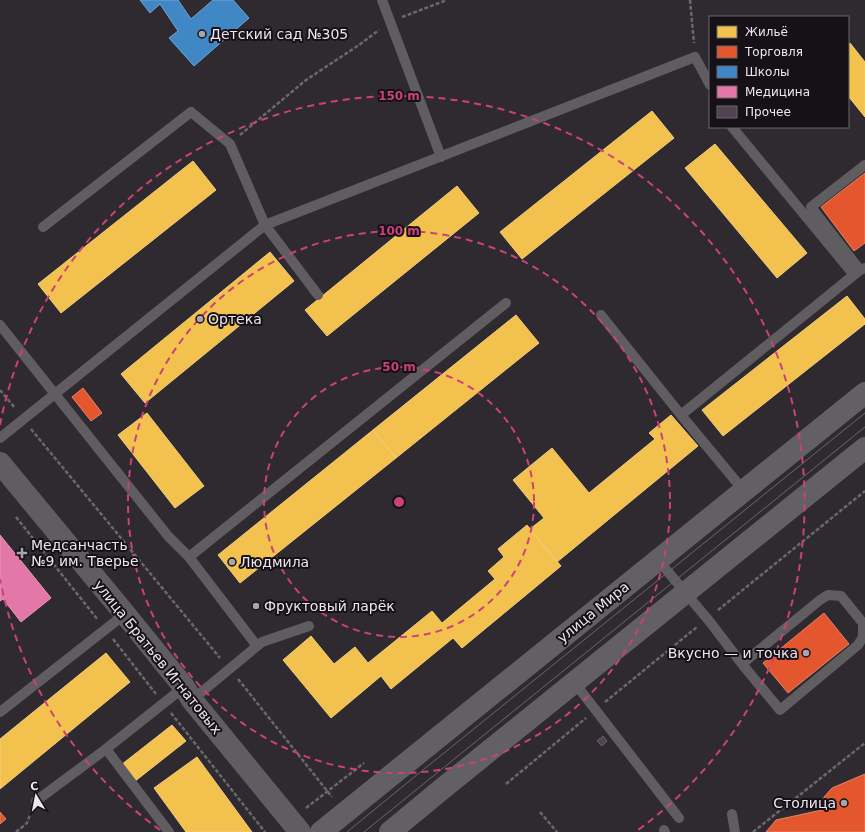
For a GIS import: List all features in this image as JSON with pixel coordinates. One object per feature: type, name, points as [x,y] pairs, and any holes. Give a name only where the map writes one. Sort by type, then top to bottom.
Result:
[{"type":"main road","name":"улица Мира","points":[[321,832],[865,393]]},
{"type":"main road","points":[[390,832],[865,448]]},
{"type":"street","name":"улица Братьев Игнатовых","points":[[0,463],[125,614],[295,826]]},
{"type":"lane","points":[[382,0],[441,157]]},
{"type":"lane","points":[[0,438],[266,225],[695,57],[709,83]]},
{"type":"lane","points":[[43,228],[191,112],[230,144],[266,225],[318,295]]},
{"type":"lane","points":[[733,128],[860,271]]},
{"type":"lane","points":[[860,271],[811,208],[865,165]]},
{"type":"lane","points":[[681,415],[860,271]]},
{"type":"lane","points":[[189,557],[506,303]]},
{"type":"lane","points":[[601,315],[744,491]]},
{"type":"lane","points":[[0,325],[168,536],[189,557],[257,646]]},
{"type":"lane","points":[[658,560],[707,618],[742,664],[780,710],[858,645],[863,637],[863,623],[841,596],[828,595],[742,664]]},
{"type":"lane","points":[[0,712],[125,614]]},
{"type":"lane","points":[[36,801],[106,749],[164,703],[188,694],[229,669],[262,642],[309,626]]},
{"type":"lane","points":[[574,682],[679,818]]},
{"type":"lane","points":[[106,749],[170,832]]},
{"type":"lane","points":[[732,814],[735,832]]},
{"type":"path","points":[[230,144],[306,80],[359,45],[390,22],[447,0]]},
{"type":"path","points":[[690,0],[695,57]]},
{"type":"path","points":[[0,390],[328,790]]},
{"type":"path","points":[[506,784],[707,618],[865,491]]},
{"type":"path","points":[[14,514],[265,832]]},
{"type":"path","points":[[753,832],[865,743]]},
{"type":"path","points":[[295,826],[328,790],[364,763]]},
{"type":"path","points":[[16,832],[26,823],[36,801]]},
{"type":"path","points":[[540,812],[557,832]]},
{"type":"building: Жильё","points":[[850,43],[865,62],[865,117],[849,97]]},
{"type":"building: Жильё","points":[[652,111],[674,138],[522,259],[500,232]]},
{"type":"building: Жильё","points":[[715,144],[807,253],[777,278],[685,168]]},
{"type":"building: Жильё","points":[[193,161],[216,190],[61,313],[38,284]]},
{"type":"building: Жильё","points":[[457,186],[479,213],[327,336],[305,310]]},
{"type":"building: Жильё","points":[[270,252],[294,281],[145,403],[121,374]]},
{"type":"building: Жильё","points":[[847,296],[865,319],[865,324],[723,436],[702,410]]},
{"type":"building: Жильё","points":[[516,315],[539,343],[396,458],[373,430]]},
{"type":"building: Жильё","points":[[147,413],[204,486],[175,508],[118,435]]},
{"type":"building: Жильё","points":[[671,415],[698,446],[557,562],[530,529],[544,518],[513,480],[552,448],[589,493],[655,439],[649,433]]},
{"type":"building: Жильё","points":[[373,430],[396,458],[240,583],[218,555]]},
{"type":"building: Жильё","points":[[527,525],[561,566],[462,648],[453,638],[391,689],[381,676],[331,718],[283,660],[311,636],[334,664],[355,647],[368,663],[432,611],[442,623],[495,579],[488,571],[504,557],[498,549]]},
{"type":"building: Жильё","points":[[106,653],[130,682],[0,789],[0,739]]},
{"type":"building: Жильё","points":[[172,725],[186,741],[134,782],[121,765]]},
{"type":"building: Жильё","points":[[197,757],[252,832],[186,832],[154,788]]},
{"type":"building: Торговля","points":[[865,173],[865,243],[854,251],[821,207]]},
{"type":"building: Торговля","points":[[83,388],[102,413],[91,421],[72,397]]},
{"type":"building: Торговля","name":"Вкусно — и точка","points":[[824,613],[849,644],[788,693],[763,663]]},
{"type":"building: Торговля","name":"Столица","points":[[865,774],[865,832],[766,832],[776,820],[822,810],[824,797],[832,788]]},
{"type":"building: Торговля","points":[[0,812],[6,819],[0,824]]},
{"type":"building: Школы","name":"Детский сад №305","points":[[140,0],[178,0],[191,19],[213,0],[233,0],[249,18],[194,66],[169,38],[178,31],[160,4],[150,13]]},
{"type":"building: Медицина","points":[[0,535],[51,598],[21,622],[3,599],[0,601]]},
{"type":"building: Прочее","points":[[603,736],[607,741],[602,746],[597,741]]},
{"type":"tram line","points":[[347,832],[865,413]]},
{"type":"tram line","points":[[364,832],[865,427]]},
{"type":"place","name":"Детский сад №305","points":[[202,34]]},
{"type":"place","name":"Ортека","points":[[200,319]]},
{"type":"place","name":"Медсанчасть №9 им. Тверье","points":[[22,553]]},
{"type":"place","name":"Людмила","points":[[232,562]]},
{"type":"place","name":"Фруктовый ларёк","points":[[256,606]]},
{"type":"place","name":"Вкусно — и точка","points":[[806,653]]},
{"type":"place","name":"Столица","points":[[844,803]]}]
